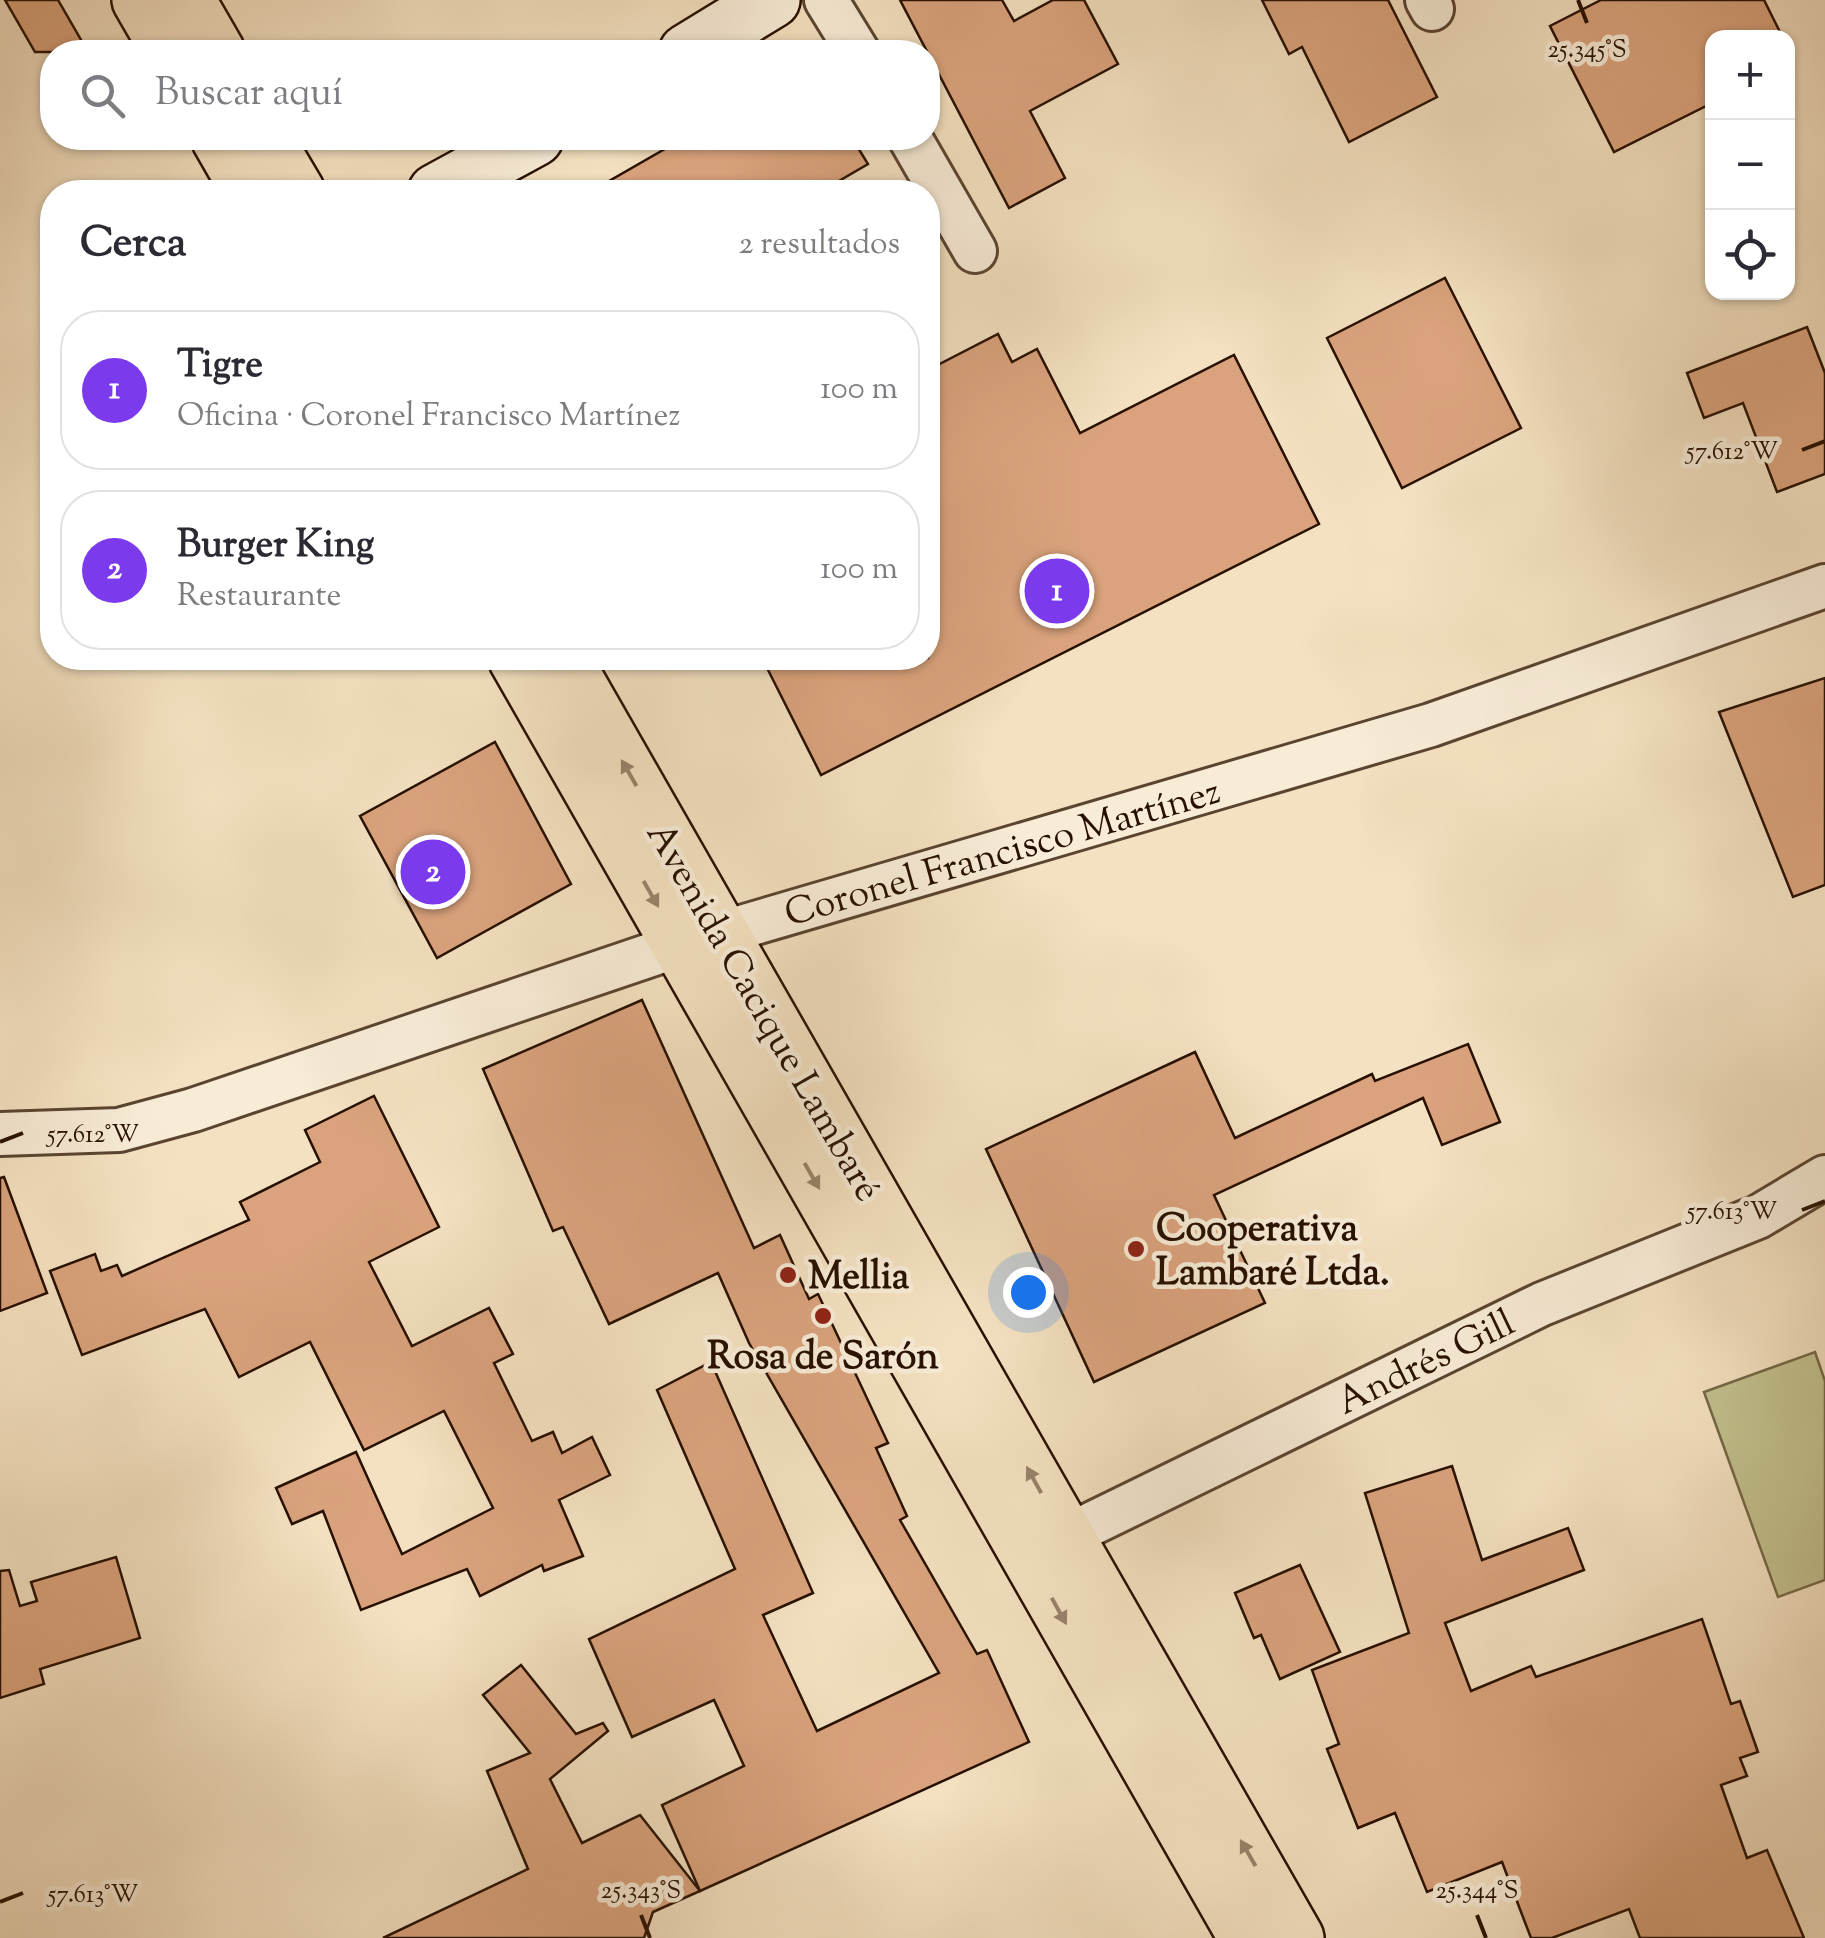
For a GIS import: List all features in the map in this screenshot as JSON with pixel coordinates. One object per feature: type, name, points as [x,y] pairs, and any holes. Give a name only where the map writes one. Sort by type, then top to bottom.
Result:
[{"type":"main road","points":[[140,0],[163,40]]},
{"type":"main road","points":[[187,0],[210,40]]},
{"type":"main road","points":[[226,150],[243,180]]},
{"type":"main road","points":[[272,150],[290,180]]},
{"type":"main road","name":"Avenida Cacique Lambaré","points":[[524,670],[701,940],[1047,1545],[1296,1938]]},
{"type":"main road","name":"Avenida Cacique Lambaré","points":[[568,670],[701,940]]},
{"type":"main road","name":"Avenida Cacique Lambaré","points":[[1047,1545],[1247,1938]]},
{"type":"street","points":[[707,40],[772,0]]},
{"type":"street","points":[[826,0],[851,40]]},
{"type":"street","points":[[458,180],[514,150]]},
{"type":"street","points":[[917,150],[934,180]]},
{"type":"street","points":[[940,190],[975,251]]},
{"type":"street","name":"Coronel Francisco Martínez","points":[[0,1134],[119,1130],[156,1120],[701,940],[1431,725],[1825,586]]},
{"type":"street","name":"Andrés Gill","points":[[1047,1545],[1542,1304],[1758,1217],[1825,1177]]},
{"type":"shaded area","points":[[1815,1352],[1825,1381],[1825,1580],[1778,1597],[1704,1392]]},
{"type":"building","points":[[5,0],[58,0],[81,40],[40,40],[40,52],[35,52]]},
{"type":"building","points":[[900,0],[1002,0],[1014,21],[1053,0],[1084,0],[1118,64],[1030,111],[1065,178],[1009,208],[940,76],[940,40],[921,40]]},
{"type":"building","points":[[1262,0],[1388,0],[1437,97],[1349,142],[1302,47],[1289,54]]},
{"type":"building","points":[[1601,0],[1764,0],[1779,30],[1705,30],[1705,106],[1614,152],[1550,26]]},
{"type":"building","points":[[663,150],[859,150],[868,164],[841,180],[611,180]]},
{"type":"building","points":[[1445,278],[1521,428],[1402,488],[1327,338]]},
{"type":"building","points":[[1807,327],[1825,373],[1825,474],[1777,492],[1743,403],[1704,418],[1687,373]]},
{"type":"building","points":[[998,334],[1012,362],[1037,349],[1080,433],[1234,355],[1319,524],[821,775],[768,670],[940,670],[940,364]]},
{"type":"building","points":[[1825,678],[1825,885],[1793,897],[1719,712]]},
{"type":"building","points":[[495,742],[571,884],[437,958],[360,816]]},
{"type":"building","points":[[642,1000],[754,1248],[780,1235],[809,1299],[818,1294],[888,1443],[876,1448],[907,1516],[900,1520],[977,1654],[987,1650],[1029,1742],[700,1891],[662,1805],[744,1766],[714,1700],[632,1737],[589,1639],[735,1569],[657,1390],[711,1362],[813,1593],[763,1615],[817,1731],[939,1673],[749,1343],[718,1273],[609,1324],[563,1227],[553,1231],[483,1069]]},
{"type":"building","name":"Cooperativa Lambaré Ltda.","points":[[1468,1044],[1500,1122],[1442,1145],[1423,1098],[1214,1195],[1265,1303],[1094,1382],[986,1149],[1195,1052],[1235,1138],[1372,1074],[1375,1081]]},
{"type":"building","points":[[374,1096],[439,1227],[369,1262],[412,1346],[489,1308],[513,1354],[494,1363],[532,1441],[553,1432],[562,1453],[592,1437],[610,1475],[559,1500],[583,1556],[544,1571],[542,1565],[480,1596],[467,1569],[361,1610],[323,1511],[292,1524],[276,1488],[356,1452],[402,1554],[493,1508],[444,1411],[364,1450],[310,1342],[239,1377],[205,1309],[82,1355],[50,1271],[95,1254],[101,1271],[117,1265],[122,1276],[249,1220],[240,1202],[320,1162],[305,1130]]},
{"type":"building","points":[[4,1177],[47,1293],[0,1311],[0,1178]]},
{"type":"building","points":[[1452,1466],[1482,1560],[1568,1528],[1584,1570],[1445,1623],[1471,1691],[1531,1666],[1536,1677],[1702,1619],[1731,1704],[1740,1701],[1758,1752],[1740,1758],[1747,1776],[1721,1785],[1747,1858],[1767,1850],[1804,1938],[1640,1938],[1629,1909],[1552,1938],[1531,1938],[1502,1862],[1427,1892],[1395,1813],[1358,1828],[1327,1749],[1339,1744],[1312,1670],[1409,1633],[1365,1493]]},
{"type":"building","points":[[116,1557],[140,1638],[40,1669],[44,1684],[0,1698],[0,1571],[9,1570],[20,1606],[37,1601],[31,1582]]},
{"type":"building","points":[[1300,1565],[1340,1652],[1280,1679],[1261,1635],[1254,1638],[1235,1593]]},
{"type":"building","points":[[521,1665],[576,1734],[603,1723],[608,1731],[550,1779],[582,1843],[640,1815],[700,1891],[653,1912],[644,1938],[383,1938],[528,1869],[487,1771],[530,1753],[483,1695]]},
{"type":"place","name":"Tigre","points":[[1057,591]]},
{"type":"place","name":"Burger King","points":[[433,872]]},
{"type":"place","name":"Cooperativa Lambaré Ltda.","points":[[1136,1249]]},
{"type":"place","name":"Mellia","points":[[788,1275]]},
{"type":"place","name":"Rosa de Sarón","points":[[823,1316]]}]
